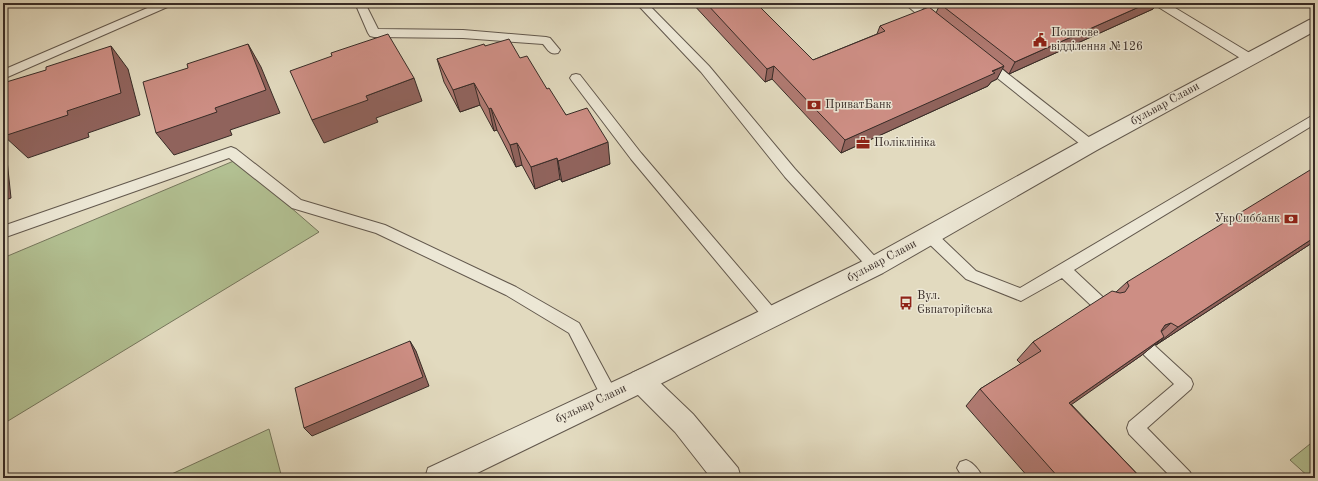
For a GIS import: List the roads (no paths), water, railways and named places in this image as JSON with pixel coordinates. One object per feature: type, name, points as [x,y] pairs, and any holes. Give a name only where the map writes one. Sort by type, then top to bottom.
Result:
[{"type":"street","name":"бульвар Слави","points":[[438,478],[641,381],[875,266],[1090,145],[1249,58],[1315,24]]},
{"type":"street","points":[[641,381],[684,423],[728,478]]},
{"type":"lane","points":[[3,75],[168,3]]},
{"type":"lane","points":[[360,3],[374,33],[463,34],[546,41],[554,50]]},
{"type":"lane","points":[[641,3],[705,69],[790,173],[875,266]]},
{"type":"lane","points":[[909,3],[940,28]]},
{"type":"lane","points":[[1159,3],[1249,58]]},
{"type":"lane","points":[[978,57],[1090,145]]},
{"type":"lane","points":[[576,78],[636,156],[772,317]]},
{"type":"lane","points":[[929,235],[971,275],[1021,295],[1315,118]]},
{"type":"lane","points":[[3,232],[232,152],[297,204],[380,229],[511,291],[574,328],[609,395]]},
{"type":"lane","points":[[1064,270],[1101,305]]},
{"type":"lane","points":[[1149,350],[1185,384],[1135,428],[1184,478]]},
{"type":"place","name":"Поштове відділення №126","points":[[1040,40]]},
{"type":"place","name":"ПриватБанк","points":[[814,105]]},
{"type":"place","name":"Поліклініка","points":[[863,143]]},
{"type":"place","name":"УкрСиббанк","points":[[1291,219]]},
{"type":"place","name":"Вул. Євпаторійська","points":[[906,303]]}]
